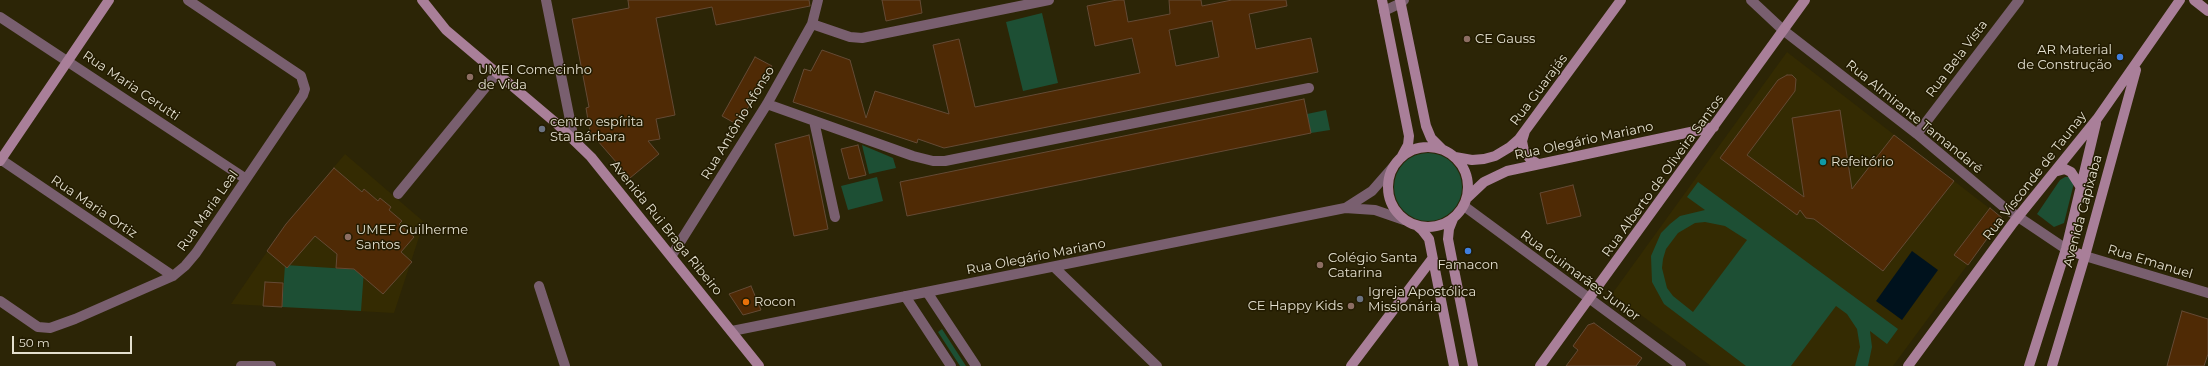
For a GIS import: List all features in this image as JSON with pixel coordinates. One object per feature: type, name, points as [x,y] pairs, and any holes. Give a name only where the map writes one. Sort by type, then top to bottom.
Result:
[{"type":"main road","points":[[0,160],[109,0]]},
{"type":"main road","name":"Avenida Rui Braga Ribeiro","points":[[422,0],[446,30],[498,72],[574,140],[607,175],[759,366]]},
{"type":"main road","points":[[1382,0],[1409,136],[1406,149],[1393,167],[1389,179],[1388,192],[1395,210],[1404,220],[1416,225],[1435,227],[1453,219]]},
{"type":"main road","name":"Rua Guarajás","points":[[1455,157],[1472,160],[1495,156],[1510,147],[1524,131],[1621,0]]},
{"type":"main road","name":"Rua Alberto de Oliveira Santos","points":[[1540,366],[1714,128],[1805,0]]},
{"type":"main road","name":"Rua Visconde de Taunay","points":[[1908,366],[2013,223],[2097,119],[2180,0]]},
{"type":"main road","points":[[2194,0],[2208,11]]},
{"type":"main road","points":[[1402,1],[1426,126],[1434,142],[1455,157],[1463,167],[1468,179],[1466,202],[1453,219],[1448,229],[1448,239],[1473,366]]},
{"type":"main road","name":"Avenida Capixaba","points":[[2052,366],[2085,256],[2138,61]]},
{"type":"main road","name":"Avenida Capixaba","points":[[2029,366],[2066,250],[2097,119]]},
{"type":"main road","name":"Rua Olegário Mariano","points":[[1466,202],[1479,185],[1495,175],[1538,164],[1714,128]]},
{"type":"main road","points":[[1524,131],[1522,141],[1524,150],[1530,159],[1538,164]]},
{"type":"main road","points":[[1401,157],[1412,150],[1425,147],[1444,150]]},
{"type":"main road","points":[[2054,172],[2065,169],[2071,172],[2080,186]]},
{"type":"main road","points":[[1416,225],[1427,236],[1454,366]]},
{"type":"main road","points":[[2066,250],[2085,256]]},
{"type":"main road","points":[[1351,366],[1432,259]]},
{"type":"street","name":"Rua Maria Leal","points":[[0,301],[38,327],[50,328],[75,319],[173,276],[185,266],[196,253],[303,95],[305,89],[301,76],[188,0]]},
{"type":"street","points":[[546,0],[574,140]]},
{"type":"street","name":"Rua Antônio Afonso","points":[[672,255],[767,104],[812,24],[818,0]]},
{"type":"street","points":[[812,24],[850,37],[862,38],[1049,0]]},
{"type":"street","name":"Rua Almirante Tamandaré","points":[[1751,0],[1783,30],[1917,134],[2018,218],[2066,250]]},
{"type":"street","name":"Rua Bela Vista","points":[[1917,134],[2019,0]]},
{"type":"street","points":[[1384,11],[1402,1]]},
{"type":"street","name":"Rua Maria Cerutti","points":[[0,17],[68,60],[246,179]]},
{"type":"street","points":[[398,194],[498,72]]},
{"type":"street","points":[[767,104],[913,156],[945,161],[1309,88]]},
{"type":"street","points":[[814,121],[835,217]]},
{"type":"street","name":"Rua Maria Ortiz","points":[[0,160],[173,276]]},
{"type":"street","name":"Rua Olegário Mariano","points":[[1345,208],[1372,191],[1393,167]]},
{"type":"street","name":"Rua Guimarães Junior","points":[[1466,202],[1590,299],[1681,366]]},
{"type":"street","name":"Rua Olegário Mariano","points":[[732,332],[1345,208],[1375,210],[1404,220]]},
{"type":"street","name":"Rua Emanuel","points":[[2085,256],[2208,293]]},
{"type":"street","points":[[1054,267],[1157,366]]},
{"type":"street","points":[[539,286],[564,366]]},
{"type":"street","points":[[928,292],[976,366]]},
{"type":"street","points":[[905,296],[951,366]]},
{"type":"street","points":[[241,366],[271,366]]},
{"type":"shaded area","points":[[1787,52],[2002,218],[1893,366],[1711,366],[1612,294]]},
{"type":"shaded area","name":"UMEF Guilherme Santos","points":[[345,154],[424,222],[394,313],[231,304],[286,224]]},
{"type":"green space","points":[[1042,13],[1058,83],[1023,91],[1006,22]]},
{"type":"green space","points":[[1326,110],[1330,130],[1311,133],[1307,114]]},
{"type":"green space","points":[[862,145],[893,158],[896,168],[869,174]]},
{"type":"green space","points":[[1421,153],[1435,153],[1447,158],[1457,168],[1462,180],[1462,194],[1457,206],[1447,216],[1435,221],[1421,221],[1409,216],[1399,206],[1394,194],[1394,180],[1399,168],[1409,158]]},
{"type":"green space","points":[[877,177],[883,201],[848,210],[841,186]]},
{"type":"green space","points":[[2065,177],[2069,177],[2074,183],[2064,223],[2054,227],[2037,214],[2060,180]]},
{"type":"green space","points":[[1698,182],[1898,329],[1887,344],[1870,331],[1872,347],[1868,366],[1855,366],[1860,347],[1857,329],[1847,314],[1836,306],[1791,366],[1746,366],[1664,304],[1652,282],[1651,256],[1661,233],[1680,216],[1705,210],[1687,197]],"holes":[[[1705,222],[1725,226],[1747,240],[1693,312],[1673,296],[1667,288],[1662,268],[1666,249],[1678,233],[1695,223]]]},
{"type":"green space","points":[[285,265],[364,270],[361,311],[282,307]]},
{"type":"green space","points":[[942,329],[966,366],[960,366],[938,332]]},
{"type":"water","points":[[1912,251],[1938,270],[1902,320],[1876,301]]},
{"type":"building","points":[[628,0],[809,0],[810,6],[716,25],[712,7],[656,18],[675,115],[656,119],[660,139],[648,141],[659,154],[630,178],[590,132],[586,108],[589,107],[572,19],[629,8]]},
{"type":"building","points":[[882,0],[920,0],[922,13],[886,21]]},
{"type":"building","points":[[1124,0],[1128,22],[1170,14],[1169,0],[1201,0],[1202,6],[1232,0],[1286,0],[1287,6],[1249,14],[1256,49],[1311,38],[1318,72],[944,148],[918,139],[917,143],[793,102],[804,69],[811,71],[822,50],[850,60],[866,118],[875,91],[949,114],[933,45],[959,39],[975,107],[1140,73],[1132,38],[1095,46],[1087,6]],"holes":[[[1212,21],[1219,57],[1176,66],[1169,30]]]},
{"type":"building","points":[[755,57],[772,66],[738,125],[722,116]]},
{"type":"building","points":[[1787,75],[1792,75],[1796,79],[1795,91],[1747,155],[1804,197],[1792,118],[1840,110],[1852,189],[1894,135],[1954,181],[1883,271],[1814,219],[1806,218],[1800,210],[1797,215],[1720,158],[1778,80]]},
{"type":"building","points":[[1304,99],[1311,133],[907,216],[900,182]]},
{"type":"building","points":[[809,135],[828,229],[794,236],[775,144]]},
{"type":"building","points":[[858,145],[866,175],[849,179],[841,149]]},
{"type":"building","points":[[334,168],[362,192],[364,189],[378,201],[380,198],[391,207],[389,210],[402,221],[399,224],[414,237],[401,252],[412,262],[383,294],[354,269],[336,268],[337,254],[315,236],[287,268],[267,251],[286,224]]},
{"type":"building","points":[[1573,185],[1581,216],[1547,224],[1540,193]]},
{"type":"building","points":[[1990,208],[2002,218],[1968,265],[1954,255]]},
{"type":"building","points":[[265,282],[283,283],[282,307],[263,306]]},
{"type":"building","name":"Rocon","points":[[751,286],[761,310],[743,315],[729,294]]},
{"type":"building","points":[[2182,311],[2208,319],[2208,354],[2204,366],[2167,366]]},
{"type":"building","points":[[1594,323],[1642,358],[1636,366],[1566,366],[1578,350],[1573,346],[1588,325]]},
{"type":"place","name":"CE Gauss","points":[[1467,39]]},
{"type":"place","name":"AR Material de Construção","points":[[2120,57]]},
{"type":"place","name":"UMEI Comecinho de Vida","points":[[470,77]]},
{"type":"place","name":"centro espírita Sta Bárbara","points":[[542,129]]},
{"type":"place","name":"Refeitório","points":[[1823,162]]},
{"type":"place","name":"UMEF Guilherme Santos","points":[[348,237]]},
{"type":"place","name":"Famacon","points":[[1468,251]]},
{"type":"place","name":"Colégio Santa Catarina","points":[[1320,265]]},
{"type":"place","name":"Igreja Apostólica Missionária","points":[[1360,299]]},
{"type":"place","name":"Rocon","points":[[746,302]]},
{"type":"place","name":"CE Happy Kids","points":[[1351,306]]}]
